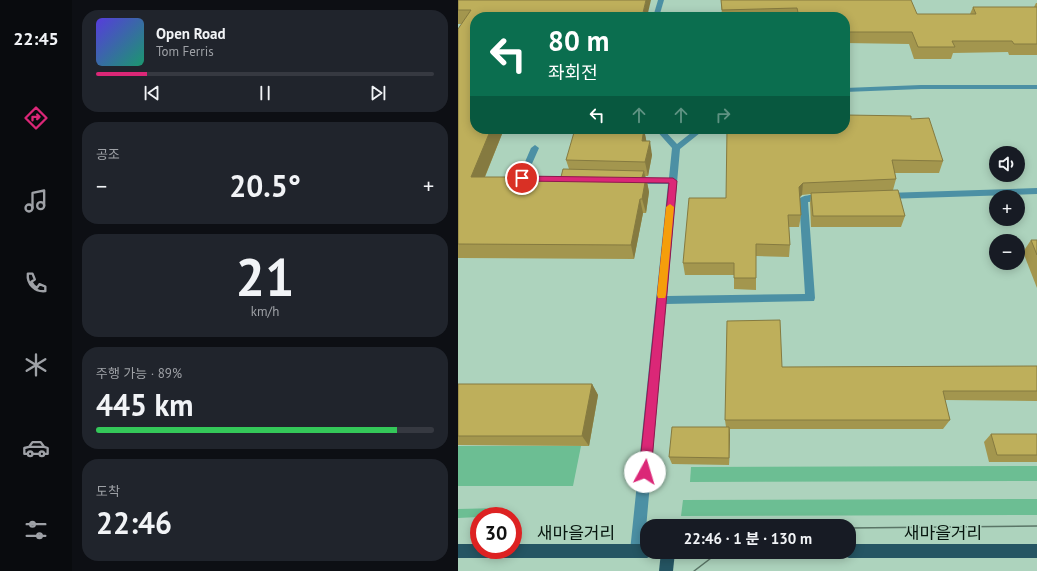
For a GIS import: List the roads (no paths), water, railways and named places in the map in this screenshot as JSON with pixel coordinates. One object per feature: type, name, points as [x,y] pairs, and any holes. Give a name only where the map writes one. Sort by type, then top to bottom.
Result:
[{"type":"main road","name":"새마을거리","points":[[458,552],[640,551]]},
{"type":"main road","name":"새마을거리","points":[[856,551],[1037,551]]},
{"type":"main road","points":[[666,571],[667,559]]},
{"type":"street","points":[[657,12],[661,0]]},
{"type":"street","points":[[850,90],[921,87],[1037,87]]},
{"type":"street","points":[[644,519],[661,300],[676,148],[663,134]]},
{"type":"street","points":[[676,148],[694,134]]},
{"type":"street","points":[[535,148],[522,178],[545,179]]},
{"type":"street","points":[[622,181],[673,181]]},
{"type":"street","points":[[873,196],[1037,190]]},
{"type":"street","points":[[661,300],[810,298],[803,199],[834,198]]},
{"type":"tram line","points":[[856,528],[1037,526]]},
{"type":"tram line","points":[[694,571],[710,559]]}]
